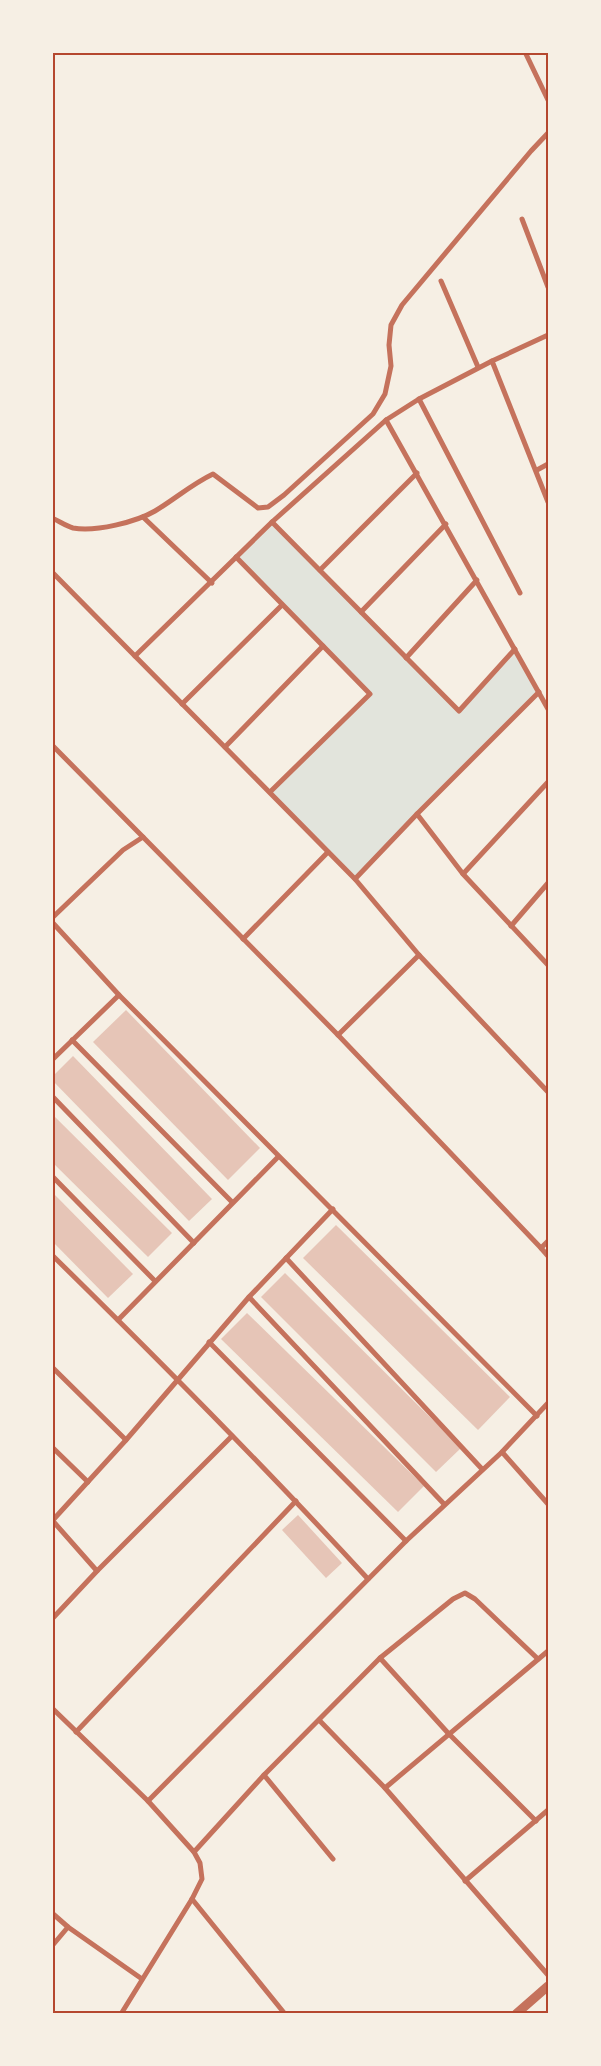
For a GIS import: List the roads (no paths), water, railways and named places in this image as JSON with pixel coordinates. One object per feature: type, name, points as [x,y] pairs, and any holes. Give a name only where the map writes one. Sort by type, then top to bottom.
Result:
[{"type":"street","points":[[525,52],[548,100]]},
{"type":"street","points":[[52,518],[73,528],[96,528],[143,517],[172,500],[198,481],[213,474],[258,508],[268,507],[284,496],[373,414],[385,394],[391,366],[389,345],[391,325],[402,305],[530,150],[548,132]]},
{"type":"street","points":[[522,219],[548,287]]},
{"type":"street","points":[[441,281],[478,367]]},
{"type":"street","points":[[136,656],[272,522],[386,420],[419,398],[478,367],[548,335]]},
{"type":"street","points":[[492,361],[537,470],[548,502]]},
{"type":"street","points":[[419,398],[520,593]]},
{"type":"street","points":[[386,420],[548,708]]},
{"type":"street","points":[[537,470],[548,464]]},
{"type":"street","points":[[320,570],[417,473]]},
{"type":"street","points":[[143,517],[212,583]]},
{"type":"street","points":[[272,522],[458,711],[515,649]]},
{"type":"street","points":[[361,612],[446,524]]},
{"type":"street","points":[[236,558],[370,694],[270,792]]},
{"type":"street","points":[[52,572],[355,878],[419,955],[548,1092]]},
{"type":"street","points":[[406,658],[477,580]]},
{"type":"street","points":[[182,704],[282,605]]},
{"type":"street","points":[[225,747],[323,646]]},
{"type":"street","points":[[355,878],[540,692]]},
{"type":"street","points":[[52,745],[338,1035],[548,1256]]},
{"type":"street","points":[[463,874],[548,782]]},
{"type":"street","points":[[417,814],[463,874],[548,964]]},
{"type":"street","points":[[52,918],[123,850],[143,837]]},
{"type":"street","points":[[243,939],[328,852]]},
{"type":"street","points":[[511,926],[548,883]]},
{"type":"street","points":[[52,922],[119,995],[278,1157],[333,1209],[537,1416]]},
{"type":"street","points":[[338,1035],[419,955]]},
{"type":"street","points":[[52,1060],[119,995]]},
{"type":"street","points":[[72,1040],[232,1202]]},
{"type":"street","points":[[52,1096],[194,1243]]},
{"type":"street","points":[[118,1320],[278,1157]]},
{"type":"street","points":[[52,1176],[155,1281]]},
{"type":"street","points":[[98,1571],[53,1520],[126,1440],[249,1297],[333,1209]]},
{"type":"street","points":[[542,1248],[548,1241]]},
{"type":"street","points":[[52,1255],[178,1380],[296,1501],[368,1579]]},
{"type":"street","points":[[286,1258],[482,1470]]},
{"type":"street","points":[[249,1297],[444,1504]]},
{"type":"street","points":[[209,1342],[406,1541]]},
{"type":"street","points":[[52,1367],[126,1440]]},
{"type":"street","points":[[148,1801],[406,1541],[502,1452],[548,1404]]},
{"type":"street","points":[[52,1619],[232,1436]]},
{"type":"street","points":[[52,1447],[88,1482]]},
{"type":"street","points":[[502,1452],[548,1504]]},
{"type":"street","points":[[76,1732],[296,1501]]},
{"type":"street","points":[[194,1852],[264,1775],[380,1658],[453,1599],[465,1593],[475,1599],[538,1659]]},
{"type":"street","points":[[384,1788],[548,1651]]},
{"type":"street","points":[[380,1658],[448,1733],[536,1820]]},
{"type":"street","points":[[52,1708],[148,1801],[194,1852],[200,1862],[202,1879],[192,1899],[121,2013]]},
{"type":"street","points":[[319,1720],[384,1788],[548,1975]]},
{"type":"street","points":[[264,1775],[333,1859]]},
{"type":"street","points":[[465,1881],[548,1810]]},
{"type":"street","points":[[192,1899],[284,2013]]},
{"type":"street","points":[[52,1913],[68,1927],[142,1979]]},
{"type":"street","points":[[52,1946],[68,1927]]},
{"type":"street","points":[[516,2014],[548,1986]]}]
